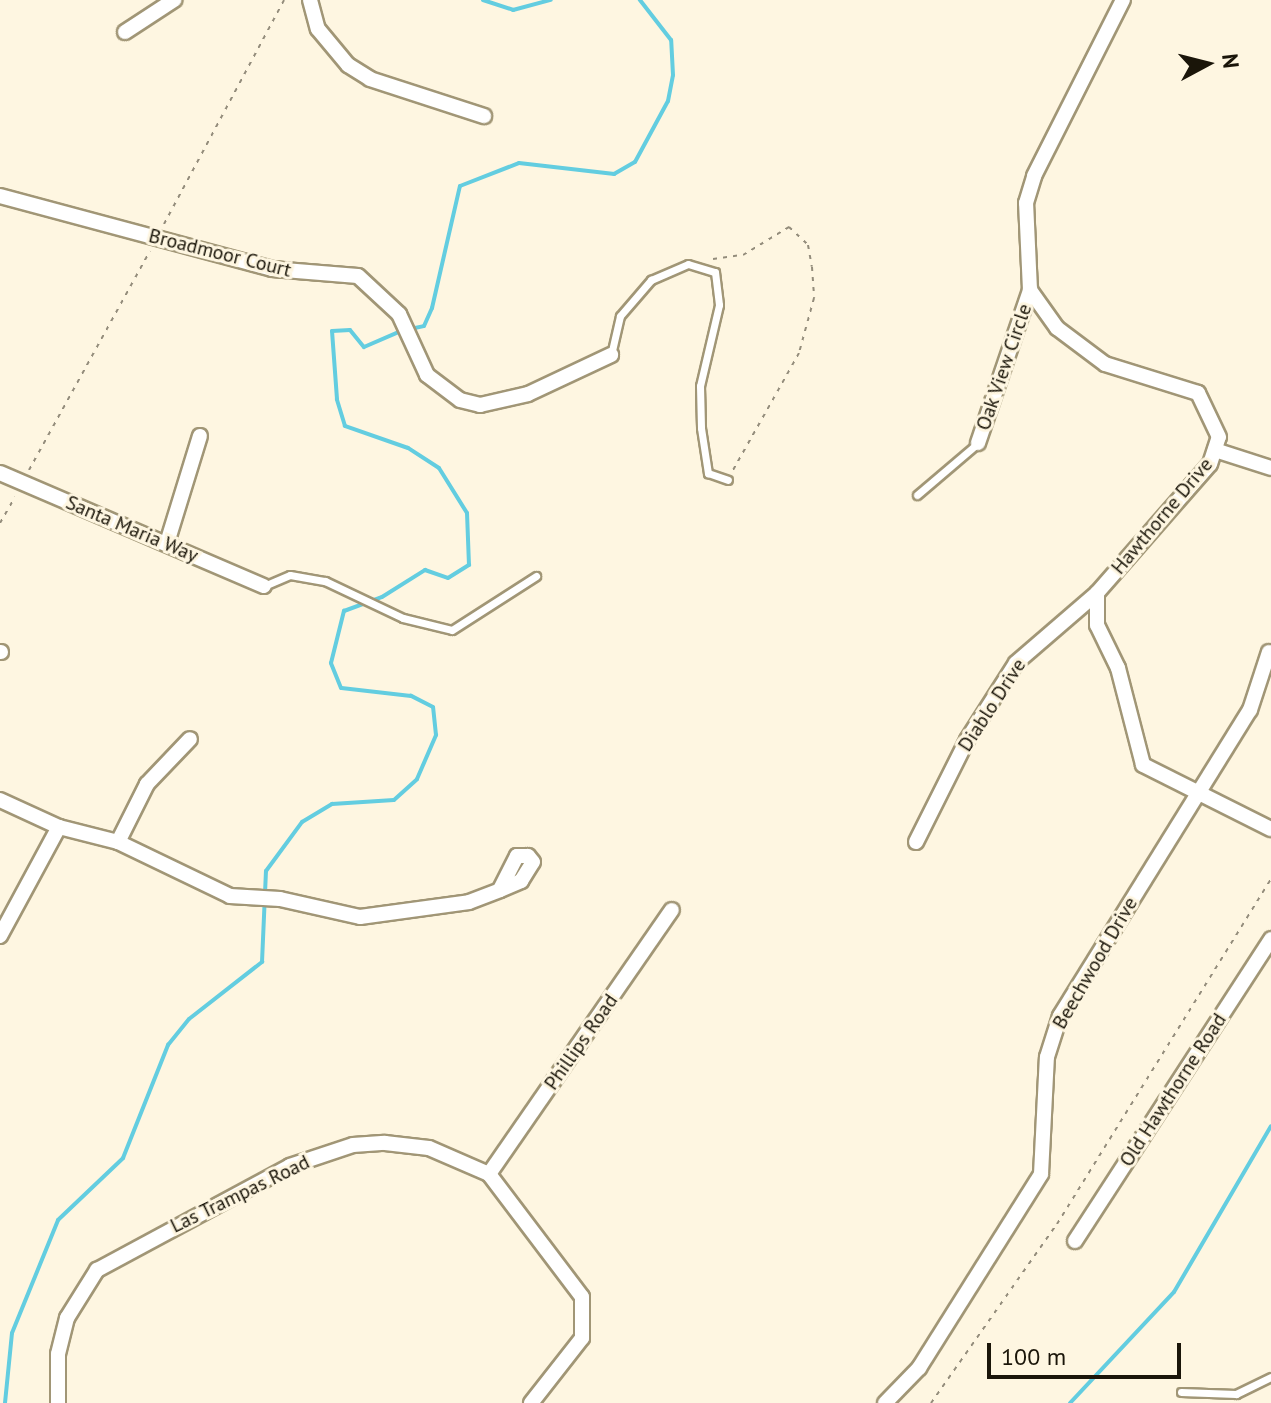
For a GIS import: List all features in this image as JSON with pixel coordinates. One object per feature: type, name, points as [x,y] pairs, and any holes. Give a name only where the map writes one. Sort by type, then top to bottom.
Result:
[{"type":"street","points":[[125,32],[174,0]]},
{"type":"street","points":[[310,0],[318,29],[348,65],[370,79],[484,116]]},
{"type":"street","points":[[1030,290],[1026,203],[1034,176],[1123,0]]},
{"type":"street","name":"Broadmoor Court","points":[[0,196],[272,269],[358,276],[399,314],[415,354],[443,390],[480,405],[528,394],[611,355]]},
{"type":"street","name":"Oak View Circle","points":[[978,443],[1030,290]]},
{"type":"street","name":"Hawthorne Drive","points":[[1030,290],[1057,328],[1105,364],[1198,393],[1218,427],[1210,464],[1097,593],[1097,625],[1118,668],[1143,765],[1197,795],[1271,829]]},
{"type":"street","points":[[167,543],[200,436]]},
{"type":"street","points":[[1215,450],[1271,468]]},
{"type":"street","name":"Santa Maria Way","points":[[0,473],[264,586]]},
{"type":"street","name":"Diablo Drive","points":[[916,842],[967,740],[1016,663],[1041,635],[1097,593]]},
{"type":"street","name":"Beechwood Drive","points":[[885,1403],[919,1368],[1041,1174],[1047,1057],[1060,1016],[1250,710],[1269,652]]},
{"type":"street","points":[[118,842],[147,784],[190,739]]},
{"type":"street","points":[[0,800],[59,827],[118,842],[230,896],[280,899],[360,917],[469,902],[500,890]]},
{"type":"street","points":[[0,936],[59,827]]},
{"type":"street","name":"Phillips Road","points":[[489,1174],[672,910]]},
{"type":"street","name":"Old Hawthorne Road","points":[[1075,1241],[1271,939]]},
{"type":"street","name":"Las Trampas Road","points":[[58,1403],[58,1354],[67,1318],[97,1270],[190,1216],[290,1166],[353,1145],[429,1148],[489,1174],[576,1288],[585,1312],[573,1356],[531,1403]]},
{"type":"lane","points":[[611,355],[620,316],[636,293],[672,268],[708,268],[721,285],[700,386],[701,428],[708,473],[728,480]]},
{"type":"lane","points":[[917,495],[978,443]]},
{"type":"lane","points":[[264,586],[290,575],[342,588],[390,610],[452,630],[536,576]]},
{"type":"lane","points":[[1181,1392],[1236,1394],[1271,1377]]},
{"type":"path","points":[[0,523],[284,0]]},
{"type":"path","points":[[708,268],[715,255],[743,255],[789,227],[808,245],[812,267],[814,298],[799,353],[728,480]]},
{"type":"path","points":[[931,1403],[1057,1224],[1271,879]]},
{"type":"waterway","points":[[483,0],[513,10],[551,0]]},
{"type":"waterway","points":[[410,329],[424,326],[432,308],[460,186],[519,163],[614,174],[635,162],[668,101],[673,75],[671,40],[640,0]]},
{"type":"waterway","points":[[5,1403],[12,1333],[58,1220],[123,1158],[168,1045],[189,1019],[262,962],[266,871],[302,822],[332,804],[394,800],[417,779],[436,735],[433,707],[411,696],[341,688],[331,663],[344,611],[382,597],[425,570],[448,578],[469,565],[467,513],[439,468],[408,448],[345,426],[337,399],[332,331],[350,330],[364,347],[401,331]]},
{"type":"waterway","points":[[1070,1403],[1174,1292],[1271,1126]]}]
